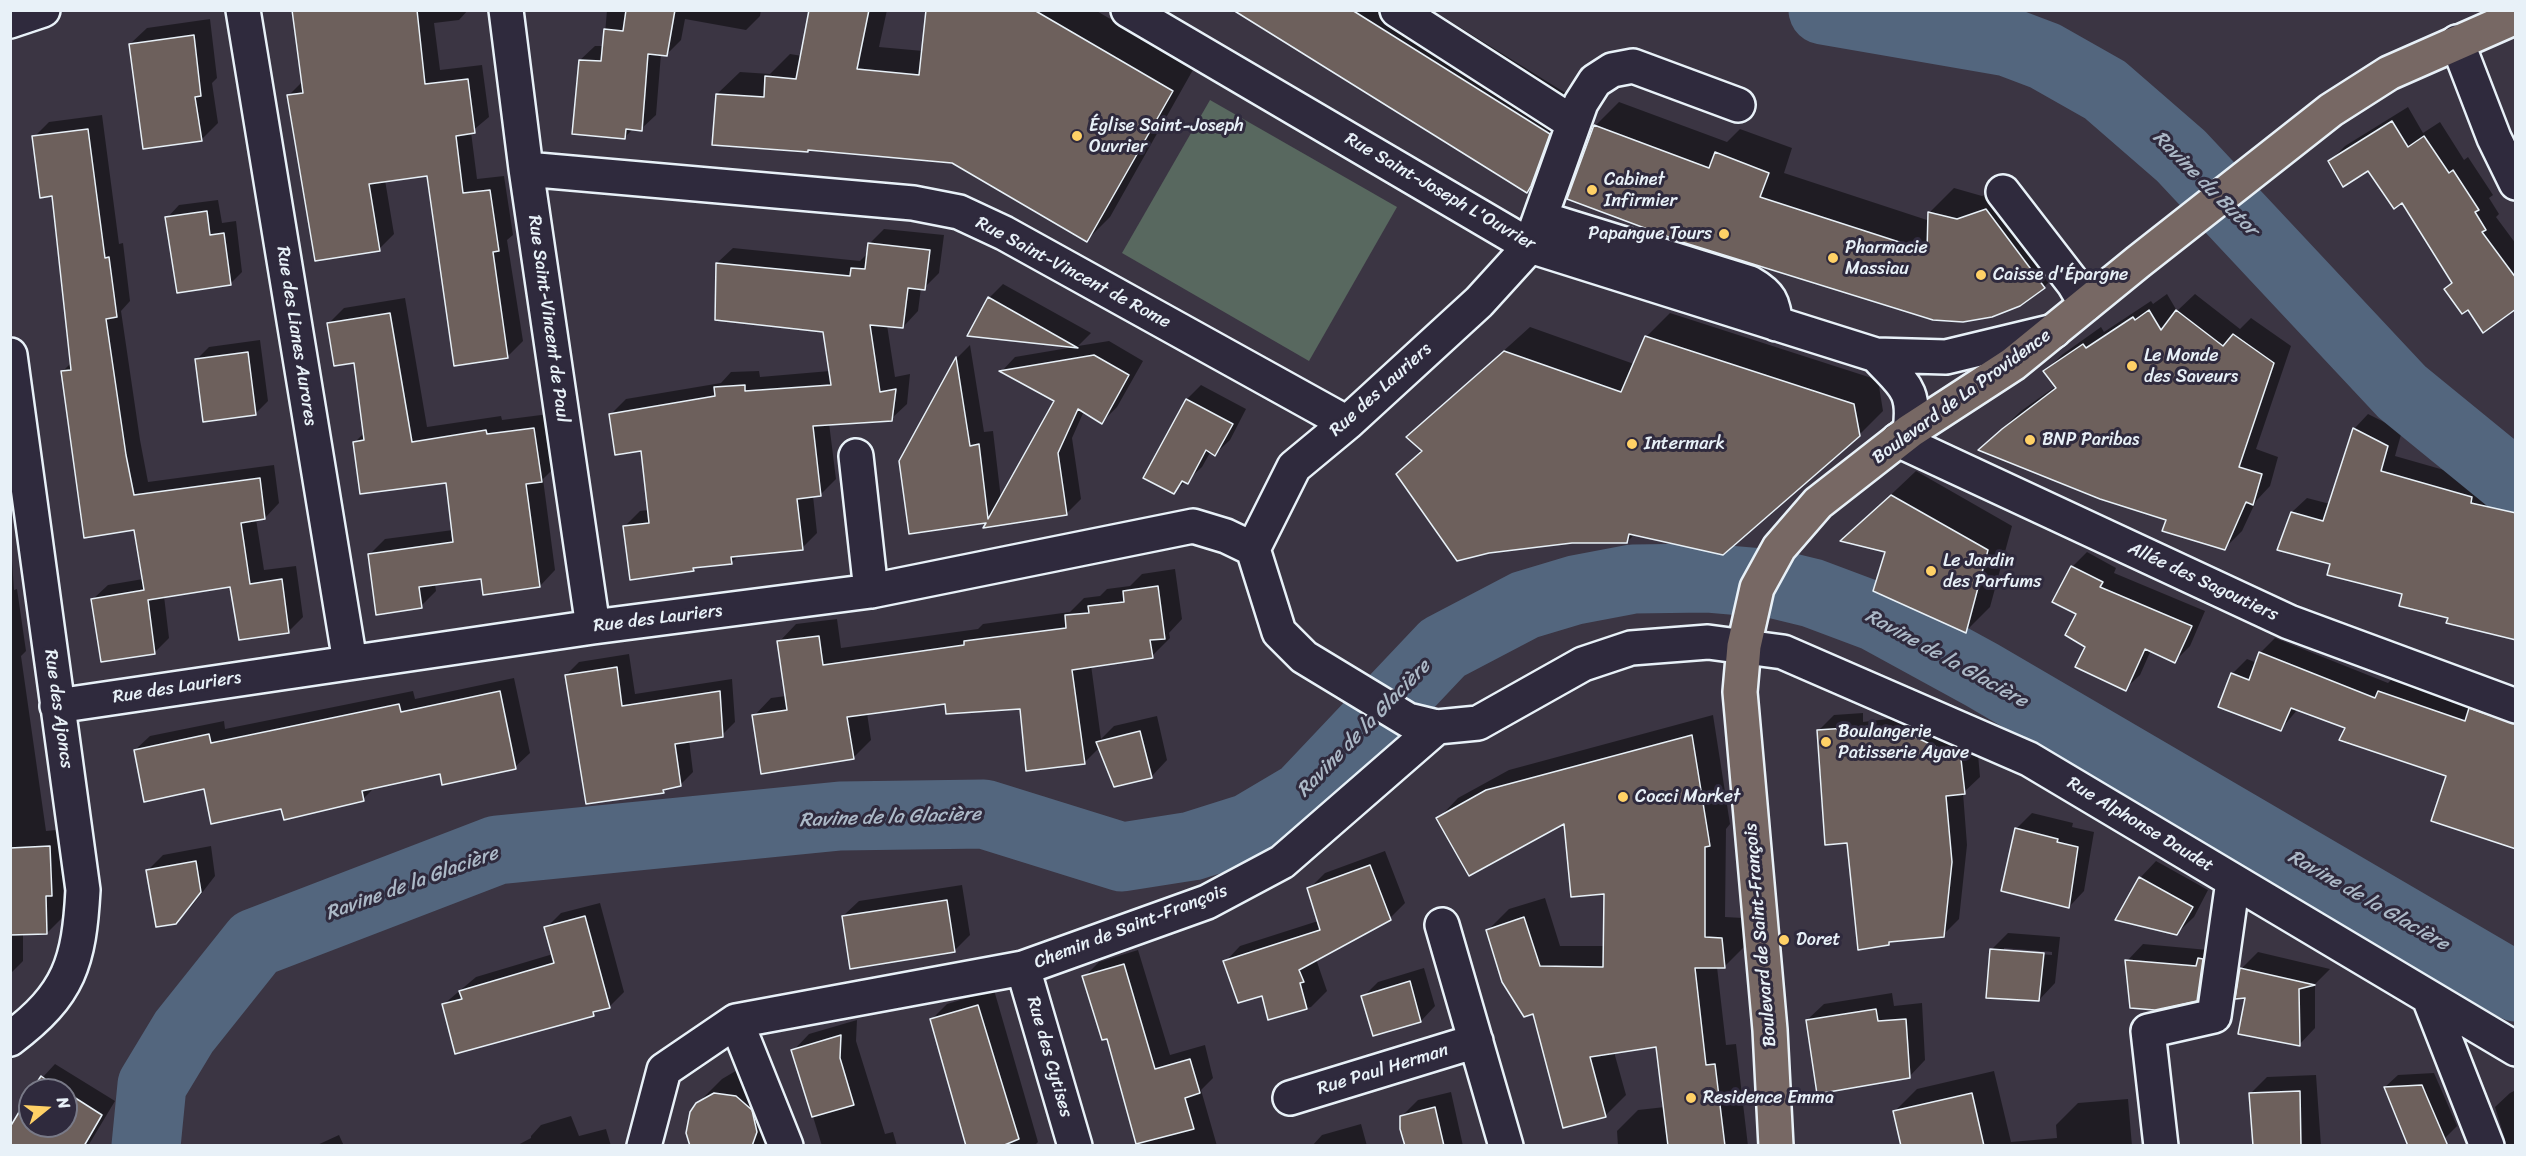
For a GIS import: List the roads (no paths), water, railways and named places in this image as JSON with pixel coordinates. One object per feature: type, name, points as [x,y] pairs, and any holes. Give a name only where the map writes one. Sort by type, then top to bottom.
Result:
[{"type":"main road","name":"Boulevard de La Providence","points":[[1747,632],[1757,588],[1779,548],[1818,503],[1904,435],[2013,364],[2276,151],[2331,110],[2389,73],[2516,17]]},
{"type":"main road","name":"Boulevard de Saint-François","points":[[1747,632],[1740,692],[1770,1030],[1776,1146]]},
{"type":"street","points":[[10,21],[43,10]]},
{"type":"street","name":"Rue des Lianes Aurores","points":[[243,10],[350,662]]},
{"type":"street","name":"Rue Saint-Vincent de Paul","points":[[506,10],[526,169],[593,627]]},
{"type":"street","name":"Rue Saint-Joseph L'Ouvrier","points":[[1128,10],[1535,232],[1776,324],[1876,355],[1946,357],[2054,331]]},
{"type":"street","points":[[1397,10],[1573,123]]},
{"type":"street","points":[[2457,42],[2494,138],[2516,183]]},
{"type":"street","points":[[1535,232],[1581,103],[1595,81],[1612,70],[1634,66],[1738,105]]},
{"type":"street","name":"Rue Saint-Vincent de Rome","points":[[526,169],[913,203],[959,212],[1004,233],[1347,423]]},
{"type":"street","points":[[2003,192],[2074,284],[2086,304]]},
{"type":"street","name":"Rue des Lauriers","points":[[57,706],[593,627],[871,591],[1193,526],[1226,536],[1253,549],[1294,467],[1347,423],[1479,302],[1535,232]]},
{"type":"street","name":"Rue des Ajoncs","points":[[10,355],[83,890],[81,929],[74,963],[53,1002],[10,1039]]},
{"type":"street","name":"Rue Saint-Joseph L'Ouvrier","points":[[1876,355],[1907,388],[1911,397],[1913,411],[1904,435]]},
{"type":"street","name":"Allée des Sagoutiers","points":[[1904,435],[2289,622],[2516,706]]},
{"type":"street","points":[[856,456],[871,591]]},
{"type":"street","points":[[1253,549],[1279,632],[1304,657],[1423,724],[1478,723],[1583,664],[1631,648],[1708,642],[1747,632]]},
{"type":"street","name":"Rue Alphonse Daudet","points":[[1747,632],[1783,652],[2029,759],[2516,1049]]},
{"type":"street","name":"Chemin de Saint-François","points":[[736,1021],[1023,968],[1207,902],[1282,862],[1423,724]]},
{"type":"street","points":[[2161,1146],[2148,1031],[2214,1016],[2233,881]]},
{"type":"street","points":[[1442,924],[1506,1146]]},
{"type":"street","name":"Rue des Cytises","points":[[1023,968],[1075,1146]]},
{"type":"street","points":[[2429,998],[2487,1146]]},
{"type":"street","points":[[644,1146],[664,1070],[736,1021],[786,1146]]},
{"type":"street","name":"Rue Paul Herman","points":[[1290,1098],[1476,1041]]},
{"type":"waterway","name":"Ravine du Butor","points":[[1823,10],[2008,42],[2045,56],[2105,90],[2181,156],[2402,392],[2516,485]]},
{"type":"waterway","name":"Ravine de la Glacière","points":[[146,1146],[152,1085],[184,1032],[255,943],[497,850],[840,816],[984,814],[1122,857],[1192,846],[1249,828],[1303,796],[1443,648],[1525,605],[1575,590],[1633,579],[1706,578],[1775,584],[1812,593],[1876,617],[1982,675],[2516,987]]},
{"type":"place","name":"Église Saint-Joseph Ouvrier","points":[[1077,136]]},
{"type":"place","name":"Cabinet Infirmier","points":[[1592,190]]},
{"type":"place","name":"Papangue Tours","points":[[1724,234]]},
{"type":"place","name":"Pharmacie Massiau","points":[[1833,258]]},
{"type":"place","name":"Caisse d'Épargne","points":[[1981,275]]},
{"type":"place","name":"Le Monde des Saveurs","points":[[2132,366]]},
{"type":"place","name":"BNP Paribas","points":[[2030,440]]},
{"type":"place","name":"Intermark","points":[[1632,444]]},
{"type":"place","name":"Le Jardin des Parfums","points":[[1931,571]]},
{"type":"place","name":"Boulangerie Patisserie Ayave","points":[[1826,742]]},
{"type":"place","name":"Cocci Market","points":[[1623,797]]},
{"type":"place","name":"Doret","points":[[1784,940]]},
{"type":"place","name":"Residence Emma","points":[[1691,1098]]}]
